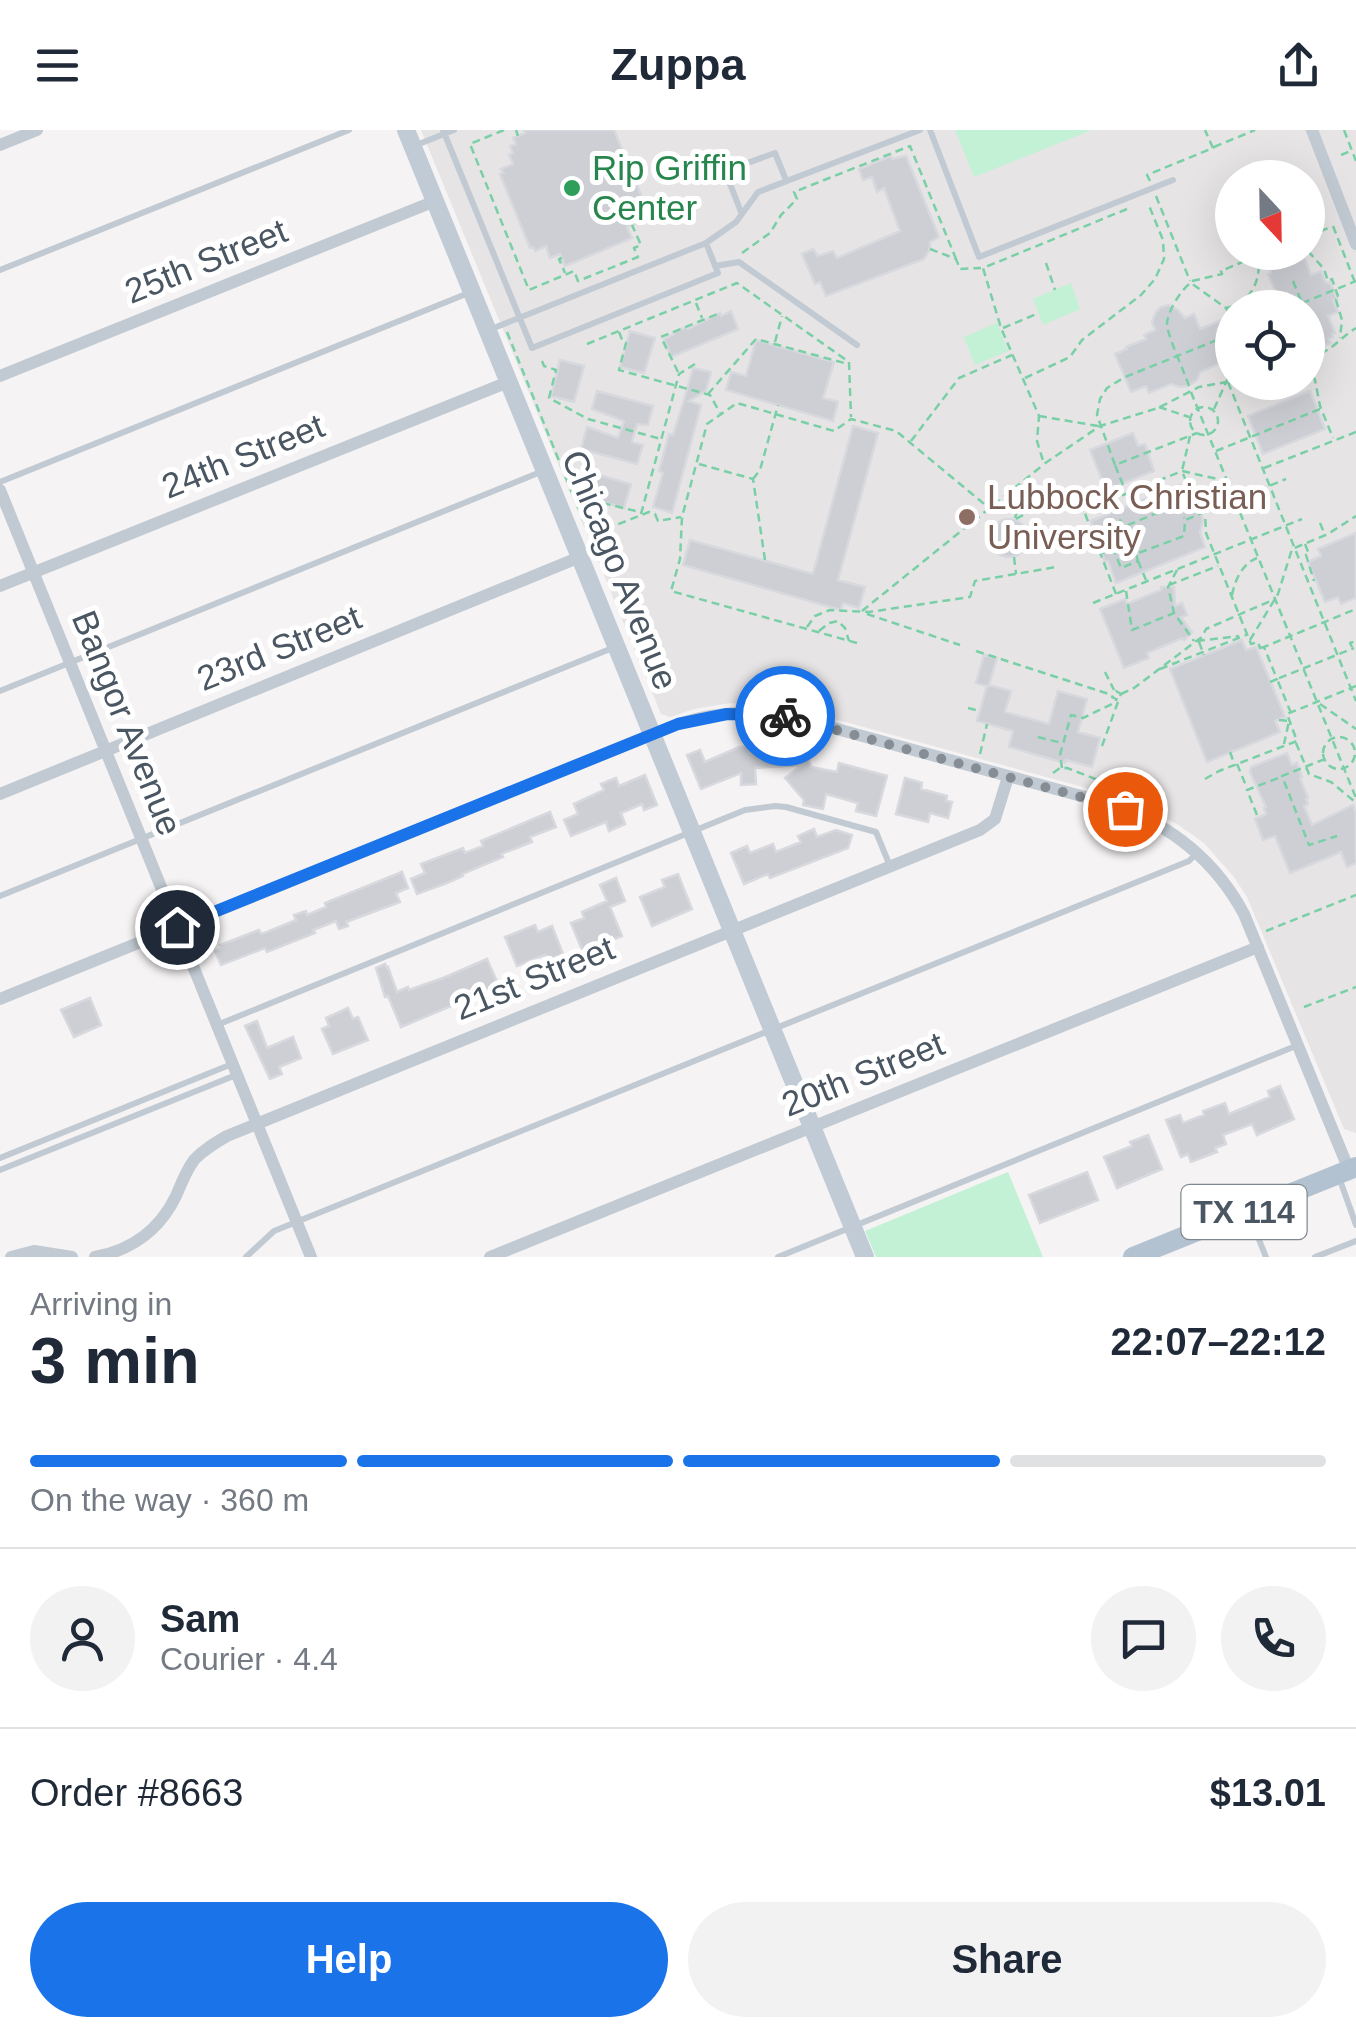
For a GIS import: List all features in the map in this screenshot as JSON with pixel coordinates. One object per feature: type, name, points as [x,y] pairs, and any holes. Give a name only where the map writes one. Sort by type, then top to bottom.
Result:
[{"type":"main road","name":"TX 114","points":[[1132,1257],[1348,1170]]},
{"type":"street","points":[[0,145],[36,130]]},
{"type":"street","points":[[1312,130],[1356,244]]},
{"type":"street","name":"Chicago Avenue","points":[[409,138],[865,1257]]},
{"type":"street","name":"25th Street","points":[[0,376],[435,201]]},
{"type":"street","name":"24th Street","points":[[0,586],[508,382]]},
{"type":"street","name":"Bangor Avenue","points":[[0,490],[311,1257]]},
{"type":"street","name":"23rd Street","points":[[0,794],[580,557]]},
{"type":"street","points":[[0,999],[678,724],[709,716],[776,714],[1125,809],[1168,829],[1220,876],[1237,902],[1348,1170]]},
{"type":"street","name":"21st Street","points":[[95,1257],[116,1255],[147,1236],[162,1221],[193,1162],[206,1148],[227,1136],[980,830],[992,823],[998,813],[1008,776]]},
{"type":"street","name":"20th Street","points":[[490,1257],[1258,947]]},
{"type":"street","points":[[11,1257],[34,1251],[72,1257]]},
{"type":"lane","points":[[0,270],[349,130]]},
{"type":"lane","points":[[409,138],[454,130]]},
{"type":"lane","points":[[487,331],[706,243],[736,222],[758,192],[920,130]]},
{"type":"lane","points":[[930,130],[979,258],[1173,180]]},
{"type":"lane","points":[[444,132],[532,348],[718,273],[706,243]]},
{"type":"lane","points":[[742,214],[725,171],[775,152],[786,181]]},
{"type":"lane","points":[[716,266],[739,262],[857,346]]},
{"type":"lane","points":[[0,482],[472,292]]},
{"type":"lane","points":[[0,690],[544,470]]},
{"type":"lane","points":[[0,896],[616,646]]},
{"type":"lane","points":[[217,1025],[746,810],[786,807],[876,832],[891,867]]},
{"type":"lane","points":[[246,1257],[274,1231],[1189,861],[1198,853]]},
{"type":"lane","points":[[778,1257],[1298,1044]]},
{"type":"lane","points":[[0,1158],[235,1069]]},
{"type":"lane","points":[[0,1170],[235,1069]]},
{"type":"lane","points":[[1348,1170],[1356,1225]]},
{"type":"lane","points":[[1247,1211],[1266,1257]]},
{"type":"lane","points":[[1315,1257],[1356,1241]]},
{"type":"path","points":[[504,130],[470,144],[529,290],[574,272],[578,281],[638,257],[634,248],[641,245],[632,225]]},
{"type":"path","points":[[516,130],[518,136]]},
{"type":"path","points":[[1206,130],[1213,148]]},
{"type":"path","points":[[1150,182],[1148,175],[1256,130]]},
{"type":"path","points":[[1344,130],[1356,161]]},
{"type":"path","points":[[742,253],[770,233],[796,199],[794,192],[910,146],[960,269],[982,268],[1129,208]]},
{"type":"path","points":[[1340,155],[1352,150]]},
{"type":"path","points":[[1023,379],[1070,358],[1082,340],[1141,295],[1155,279],[1164,259],[1162,240],[1147,201],[1156,196],[1190,282],[1215,300]]},
{"type":"path","points":[[1325,229],[1334,225],[1355,283],[1325,294]]},
{"type":"path","points":[[930,249],[956,258]]},
{"type":"path","points":[[562,258],[559,259],[565,275]]},
{"type":"path","points":[[1046,263],[1055,290]]},
{"type":"path","points":[[982,268],[1039,416],[1037,441],[1044,464]]},
{"type":"path","points":[[1189,386],[1166,324],[1184,286],[1222,274],[1224,270]]},
{"type":"path","points":[[1324,270],[1339,299],[1336,300],[1342,320],[1340,338]]},
{"type":"path","points":[[1293,280],[1297,290]]},
{"type":"path","points":[[587,344],[736,283],[849,362],[851,418]]},
{"type":"path","points":[[695,300],[702,320]]},
{"type":"path","points":[[641,514],[679,374],[661,336],[720,313]]},
{"type":"path","points":[[1002,328],[1038,313]]},
{"type":"path","points":[[774,344],[782,315]]},
{"type":"path","points":[[1325,352],[1356,328]]},
{"type":"path","points":[[507,331],[588,530],[596,533],[649,512],[656,514],[658,521],[682,517]]},
{"type":"path","points":[[618,331],[626,343],[619,370],[708,394],[721,415]]},
{"type":"path","points":[[708,394],[756,339],[849,365]]},
{"type":"path","points":[[1123,485],[1100,426],[1098,406],[1107,388],[1124,377],[1215,341]]},
{"type":"path","points":[[910,442],[958,378],[1012,354]]},
{"type":"path","points":[[542,360],[544,366],[556,370],[549,398],[588,419],[661,439]]},
{"type":"path","points":[[679,374],[695,364]]},
{"type":"path","points":[[861,612],[1026,478],[1100,426],[1159,407],[1199,387],[1215,385]]},
{"type":"path","points":[[1191,392],[1258,558],[1304,669],[1317,702],[1344,768],[1354,801],[1331,782],[1309,774],[1286,714],[1291,713],[1317,702],[1354,687]]},
{"type":"path","points":[[1213,410],[1219,400]]},
{"type":"path","points":[[1237,400],[1285,526],[1313,582]]},
{"type":"path","points":[[1319,400],[1334,440]]},
{"type":"path","points":[[851,418],[834,431],[737,404],[707,424],[682,517],[680,559],[671,591],[857,643]]},
{"type":"path","points":[[765,560],[753,479],[760,470],[778,406]]},
{"type":"path","points":[[1159,407],[1191,418]]},
{"type":"path","points":[[1115,465],[1197,433],[1208,435],[1218,423],[1213,410],[1198,409],[1191,418],[1197,433]]},
{"type":"path","points":[[1215,451],[1320,409]]},
{"type":"path","points":[[1039,416],[1100,426]]},
{"type":"path","points":[[851,418],[896,431],[989,508]]},
{"type":"path","points":[[1262,469],[1356,432]]},
{"type":"path","points":[[1190,436],[1182,471],[1193,499],[1205,512],[1204,528],[1252,642],[1264,647],[1356,609]]},
{"type":"path","points":[[697,463],[753,479]]},
{"type":"path","points":[[1116,594],[1084,511],[1182,471],[1227,481]]},
{"type":"path","points":[[1026,478],[1015,518],[1018,520],[1029,512]]},
{"type":"path","points":[[1185,520],[1286,479]]},
{"type":"path","points":[[590,500],[641,514]]},
{"type":"path","points":[[1138,561],[1121,568],[1103,527],[1120,520],[1123,526],[1174,506],[1185,520],[1184,536],[1136,554],[1147,582]]},
{"type":"path","points":[[1251,649],[1294,547],[1325,535],[1356,516]]},
{"type":"path","points":[[1094,603],[1302,519]]},
{"type":"path","points":[[1320,524],[1325,535]]},
{"type":"path","points":[[1304,543],[1324,622],[1354,687],[1356,700]]},
{"type":"path","points":[[1100,554],[1113,548]]},
{"type":"path","points":[[1014,556],[1016,574]]},
{"type":"path","points":[[1232,598],[1235,582],[1248,562],[1258,558]]},
{"type":"path","points":[[1168,586],[1219,566]]},
{"type":"path","points":[[861,612],[970,597],[975,581],[1056,567]]},
{"type":"path","points":[[1177,570],[1168,586],[1174,613],[1204,654]]},
{"type":"path","points":[[1126,590],[1132,630],[1174,613]]},
{"type":"path","points":[[1062,768],[1060,755],[1072,715],[1083,718],[1119,698],[1197,642],[1206,629],[1275,599]]},
{"type":"path","points":[[838,621],[842,610]]},
{"type":"path","points":[[806,629],[820,612],[861,612],[960,646]]},
{"type":"path","points":[[818,632],[838,621]]},
{"type":"path","points":[[838,621],[846,628],[850,641]]},
{"type":"path","points":[[1197,642],[1246,635]]},
{"type":"path","points":[[1157,670],[1246,635]]},
{"type":"path","points":[[1270,682],[1353,648],[1350,643],[1356,641]]},
{"type":"path","points":[[1264,647],[1291,713]]},
{"type":"path","points":[[976,650],[1119,698]]},
{"type":"path","points":[[1105,672],[1113,693]]},
{"type":"path","points":[[1102,746],[1119,698],[1118,691],[1113,693]]},
{"type":"path","points":[[1317,702],[1356,729]]},
{"type":"path","points":[[968,708],[980,711]]},
{"type":"path","points":[[1279,720],[1289,721]]},
{"type":"path","points":[[1283,747],[1289,721]]},
{"type":"path","points":[[980,756],[987,724]]},
{"type":"path","points":[[1038,737],[1064,743]]},
{"type":"path","points":[[1344,738],[1355,746],[1354,759],[1344,768],[1332,767],[1324,759],[1324,750],[1332,739],[1344,738]]},
{"type":"path","points":[[1205,779],[1296,742]]},
{"type":"path","points":[[1230,752],[1257,815]]},
{"type":"path","points":[[1247,790],[1324,759]]},
{"type":"path","points":[[1052,777],[1053,771],[1062,768],[1111,785]]},
{"type":"path","points":[[1282,776],[1309,845],[1337,836]]},
{"type":"path","points":[[1266,931],[1356,895]]},
{"type":"path","points":[[1304,1007],[1356,988]]},
{"type":"shaded area","name":"Lubbock Christian University","points":[[421,130],[1356,130],[1356,1133],[1344,1129],[1247,897],[1204,843],[1177,824],[1134,801],[787,706],[730,703],[670,717],[661,714]]},
{"type":"green space","points":[[955,130],[1092,130],[974,177]]},
{"type":"green space","points":[[1071,283],[1080,309],[1043,325],[1033,299]]},
{"type":"green space","points":[[997,323],[1008,351],[975,365],[964,337]]},
{"type":"green space","points":[[1008,1172],[1043,1257],[876,1257],[865,1231]]},
{"type":"building","name":"Rip Griffin Center","points":[[524,130],[614,130],[644,202],[642,208],[631,212],[635,224],[627,227],[632,238],[565,266],[560,254],[550,258],[546,246],[535,251],[530,248],[500,174],[501,169],[513,164],[510,146],[516,144],[513,138],[525,133]]},
{"type":"building","points":[[891,156],[906,156],[939,237],[930,242],[924,259],[826,296],[820,282],[815,284],[802,254],[813,249],[818,256],[833,251],[837,258],[900,231],[884,188],[877,192],[872,177],[863,180],[859,169]]},
{"type":"building","points":[[1270,270],[1309,270],[1311,275],[1321,271],[1337,299],[1333,300],[1338,312],[1328,316],[1335,333],[1329,339],[1331,343],[1325,346],[1325,290],[1275,290],[1268,274]]},
{"type":"building","points":[[1169,305],[1185,318],[1194,314],[1200,329],[1215,323],[1215,365],[1200,372],[1188,386],[1171,384],[1149,393],[1146,386],[1131,392],[1115,354],[1146,339],[1144,335],[1155,330],[1152,322],[1161,307]]},
{"type":"building","points":[[731,311],[738,329],[671,357],[664,339],[673,332]]},
{"type":"building","points":[[630,331],[655,338],[644,373],[620,367]]},
{"type":"building","points":[[756,340],[834,362],[823,398],[838,402],[833,421],[726,390],[731,372],[746,376]]},
{"type":"building","points":[[560,360],[584,366],[574,402],[551,396]]},
{"type":"building","points":[[693,368],[711,372],[706,391],[689,401],[701,405],[672,513],[653,507],[669,434],[673,435]]},
{"type":"building","points":[[597,391],[653,406],[648,425],[637,424],[632,442],[643,445],[637,464],[581,449],[587,427],[618,438],[624,421],[592,409]]},
{"type":"building","points":[[1288,400],[1314,400],[1325,429],[1263,454],[1248,416]]},
{"type":"building","points":[[853,426],[878,433],[838,580],[865,587],[859,608],[843,603],[841,610],[683,565],[690,540],[813,574]]},
{"type":"building","points":[[1133,433],[1138,446],[1145,444],[1154,471],[1106,490],[1090,450]]},
{"type":"building","points":[[595,474],[631,484],[624,508],[588,498]]},
{"type":"building","points":[[1180,485],[1185,499],[1200,511],[1200,533],[1205,547],[1116,583],[1091,521]]},
{"type":"building","points":[[1009,519],[1023,524],[1028,538],[1023,552],[1009,557],[995,552],[990,538],[995,524]]},
{"type":"building","points":[[1356,533],[1356,598],[1341,604],[1338,597],[1325,602],[1308,562],[1321,556],[1318,549]]},
{"type":"building","points":[[1161,587],[1174,587],[1175,606],[1182,603],[1187,615],[1181,617],[1192,632],[1184,640],[1147,653],[1149,658],[1124,668],[1100,609],[1125,599],[1127,604]]},
{"type":"building","points":[[1242,640],[1246,650],[1256,647],[1285,717],[1275,721],[1280,732],[1207,762],[1170,669]]},
{"type":"building","points":[[984,655],[997,658],[989,685],[1011,691],[1005,712],[1049,724],[1058,691],[1087,699],[1078,732],[1100,738],[1092,767],[1009,747],[1013,731],[977,721],[987,686],[976,683]]},
{"type":"building","points":[[777,745],[777,755],[804,746],[811,767],[837,772],[839,763],[887,776],[876,816],[856,811],[858,803],[826,794],[823,809],[803,805],[804,800],[785,778],[802,765],[755,768],[756,784],[741,785],[741,773],[701,789],[687,755],[700,750],[705,762],[739,747]]},
{"type":"building","points":[[1287,753],[1292,765],[1297,763],[1302,777],[1308,798],[1304,806],[1312,825],[1353,805],[1356,863],[1347,867],[1341,852],[1290,873],[1275,836],[1263,840],[1255,819],[1266,814],[1266,807],[1251,767]]},
{"type":"building","points":[[645,775],[657,805],[644,810],[642,804],[621,813],[625,824],[609,831],[606,822],[571,836],[564,820],[578,814],[574,804],[604,790],[601,784],[616,778],[619,786]]},
{"type":"building","points":[[905,778],[922,783],[921,789],[947,796],[946,801],[952,802],[948,818],[930,813],[928,822],[896,814]]},
{"type":"building","points":[[550,812],[556,827],[530,837],[532,842],[417,894],[411,879],[425,873],[421,864],[463,848],[465,853],[483,846],[481,841]]},
{"type":"building","points":[[814,829],[817,837],[836,830],[852,835],[848,848],[744,884],[731,853],[747,846],[750,853],[773,844],[776,852],[801,842],[798,836]]},
{"type":"building","points":[[402,872],[408,888],[396,893],[400,902],[346,922],[348,926],[339,929],[336,921],[267,952],[265,948],[221,965],[215,951],[220,945],[259,930],[261,934],[267,932],[296,920],[294,915],[306,911],[307,915],[326,907],[325,903]]},
{"type":"building","points":[[678,874],[692,909],[652,926],[640,897],[665,887],[662,880]]},
{"type":"building","points":[[616,878],[625,901],[610,907],[622,936],[583,952],[571,923],[584,918],[582,912],[607,901],[600,885]]},
{"type":"building","points":[[535,925],[538,932],[552,926],[563,954],[547,961],[545,955],[517,966],[505,937]]},
{"type":"building","points":[[487,959],[499,986],[401,1027],[388,996],[385,997],[376,968],[385,964],[388,967],[397,992]]},
{"type":"building","points":[[90,998],[101,1025],[74,1037],[61,1010]]},
{"type":"building","points":[[348,1008],[353,1019],[358,1017],[368,1040],[333,1054],[322,1029],[329,1026],[326,1018]]},
{"type":"building","points":[[257,1021],[267,1048],[293,1037],[301,1058],[279,1067],[282,1074],[270,1079],[245,1026]]},
{"type":"building","points":[[1280,1086],[1294,1119],[1257,1135],[1252,1124],[1223,1135],[1226,1144],[1215,1148],[1217,1152],[1191,1162],[1188,1154],[1181,1157],[1166,1120],[1180,1115],[1183,1123],[1225,1103],[1229,1114],[1270,1097],[1268,1091]]},
{"type":"building","points":[[1148,1135],[1162,1169],[1117,1188],[1104,1157]]},
{"type":"building","points":[[1087,1172],[1098,1200],[1040,1223],[1029,1195]]},
{"type":"way so far","points":[[785,716],[1125,809]]},
{"type":"place","name":"Rip Griffin Center","points":[[572,188]]},
{"type":"place","name":"Lubbock Christian University","points":[[967,517]]},
{"type":"route","points":[[177,927],[678,724],[727,714],[785,716]]}]
